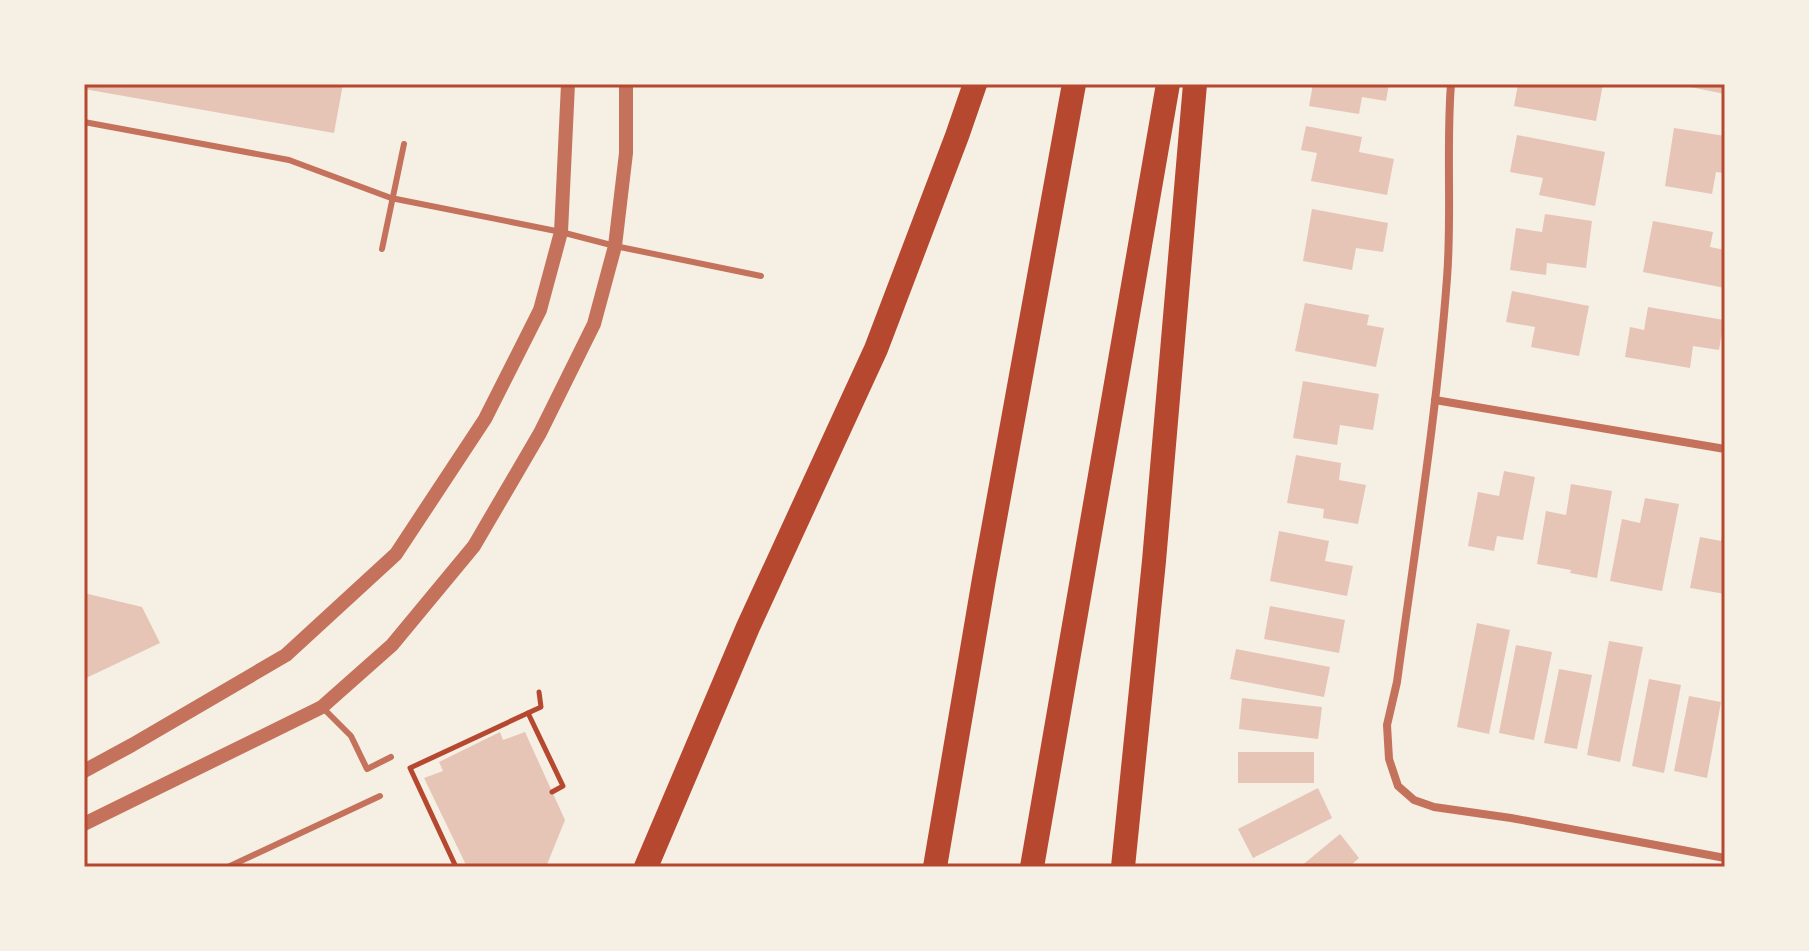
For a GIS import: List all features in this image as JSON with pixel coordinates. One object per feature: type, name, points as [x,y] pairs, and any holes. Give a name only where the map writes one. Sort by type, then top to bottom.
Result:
[{"type":"highway","points":[[646,867],[748,627],[876,349],[975,84]]},
{"type":"highway","points":[[935,867],[1074,84]]},
{"type":"highway","points":[[1032,867],[1168,84]]},
{"type":"highway","points":[[1123,867],[1154,561],[1195,84]]},
{"type":"street","points":[[84,771],[286,655],[396,554],[485,419],[540,310],[561,232],[568,84]]},
{"type":"street","points":[[84,824],[322,707],[392,645],[474,546],[540,433],[594,324],[615,246],[626,153],[626,84]]},
{"type":"street","points":[[1451,84],[1448,275],[1435,400],[1397,682],[1387,725],[1389,759],[1398,786],[1414,800],[1434,807],[1511,818],[1725,858]]},
{"type":"street","points":[[1435,400],[1725,449]]},
{"type":"lane","points":[[84,122],[289,160],[391,198],[761,276]]},
{"type":"lane","points":[[382,249],[404,144]]},
{"type":"lane","points":[[322,707],[351,736],[367,769],[391,757]]},
{"type":"lane","points":[[228,867],[380,796]]},
{"type":"path","points":[[456,867],[410,768],[469,744],[541,707],[539,692]]},
{"type":"path","points":[[528,713],[563,786],[552,792]]},
{"type":"building","points":[[84,84],[343,84],[334,133],[84,89]]},
{"type":"building","points":[[1313,84],[1389,84],[1386,101],[1362,97],[1359,114],[1309,106]]},
{"type":"building","points":[[1518,84],[1603,84],[1596,121],[1514,106]]},
{"type":"building","points":[[1725,84],[1725,94],[1680,85]]},
{"type":"building","points":[[1306,126],[1362,137],[1359,152],[1394,159],[1387,195],[1311,181],[1317,153],[1301,150]]},
{"type":"building","points":[[1674,128],[1725,136],[1725,173],[1716,172],[1712,194],[1665,186]]},
{"type":"building","points":[[1517,135],[1605,152],[1595,206],[1539,195],[1543,178],[1510,172]]},
{"type":"building","points":[[1312,209],[1388,223],[1383,252],[1356,248],[1352,270],[1303,261]]},
{"type":"building","points":[[1545,214],[1592,221],[1586,268],[1547,263],[1546,275],[1510,270],[1516,228],[1542,232]]},
{"type":"building","points":[[1653,221],[1713,232],[1710,247],[1725,250],[1725,288],[1643,272]]},
{"type":"building","points":[[1512,291],[1589,306],[1579,356],[1531,347],[1535,327],[1506,322]]},
{"type":"building","points":[[1305,303],[1369,315],[1367,325],[1384,328],[1376,367],[1295,351]]},
{"type":"building","points":[[1648,307],[1724,320],[1719,350],[1693,346],[1690,368],[1625,357],[1630,327],[1644,330]]},
{"type":"building","points":[[1303,381],[1379,394],[1373,430],[1340,425],[1337,445],[1293,438]]},
{"type":"building","points":[[1296,455],[1341,463],[1339,480],[1366,485],[1358,524],[1323,518],[1324,509],[1287,503]]},
{"type":"building","points":[[1504,471],[1535,477],[1523,540],[1497,536],[1494,551],[1468,546],[1478,492],[1499,496]]},
{"type":"building","points":[[1571,484],[1612,491],[1597,578],[1537,564],[1546,511],[1566,515]]},
{"type":"building","points":[[1645,498],[1679,504],[1662,591],[1610,581],[1622,519],[1640,523]]},
{"type":"building","points":[[1724,527],[1725,594],[1690,588],[1700,537],[1721,541]]},
{"type":"building","points":[[1279,531],[1329,541],[1325,561],[1353,566],[1347,596],[1270,581]]},
{"type":"building","points":[[84,593],[142,607],[160,643],[84,679]]},
{"type":"building","points":[[1270,606],[1345,620],[1339,653],[1264,639]]},
{"type":"building","points":[[1477,623],[1510,630],[1489,734],[1457,727]]},
{"type":"building","points":[[1609,641],[1643,647],[1620,762],[1587,755]]},
{"type":"building","points":[[1516,645],[1552,652],[1534,740],[1499,733]]},
{"type":"building","points":[[1236,649],[1330,667],[1324,697],[1230,679]]},
{"type":"building","points":[[1559,669],[1592,675],[1577,749],[1544,743]]},
{"type":"building","points":[[1649,679],[1681,685],[1664,773],[1632,766]]},
{"type":"building","points":[[1689,696],[1721,702],[1707,778],[1674,771]]},
{"type":"building","points":[[1242,698],[1322,707],[1318,739],[1239,729]]},
{"type":"building","points":[[500,732],[503,740],[525,732],[565,820],[546,867],[467,867],[424,778],[443,771],[439,762]]},
{"type":"building","points":[[1238,752],[1314,752],[1314,783],[1238,783]]},
{"type":"building","points":[[1318,788],[1332,818],[1253,858],[1238,829]]},
{"type":"building","points":[[1340,834],[1359,858],[1349,867],[1300,867]]}]
